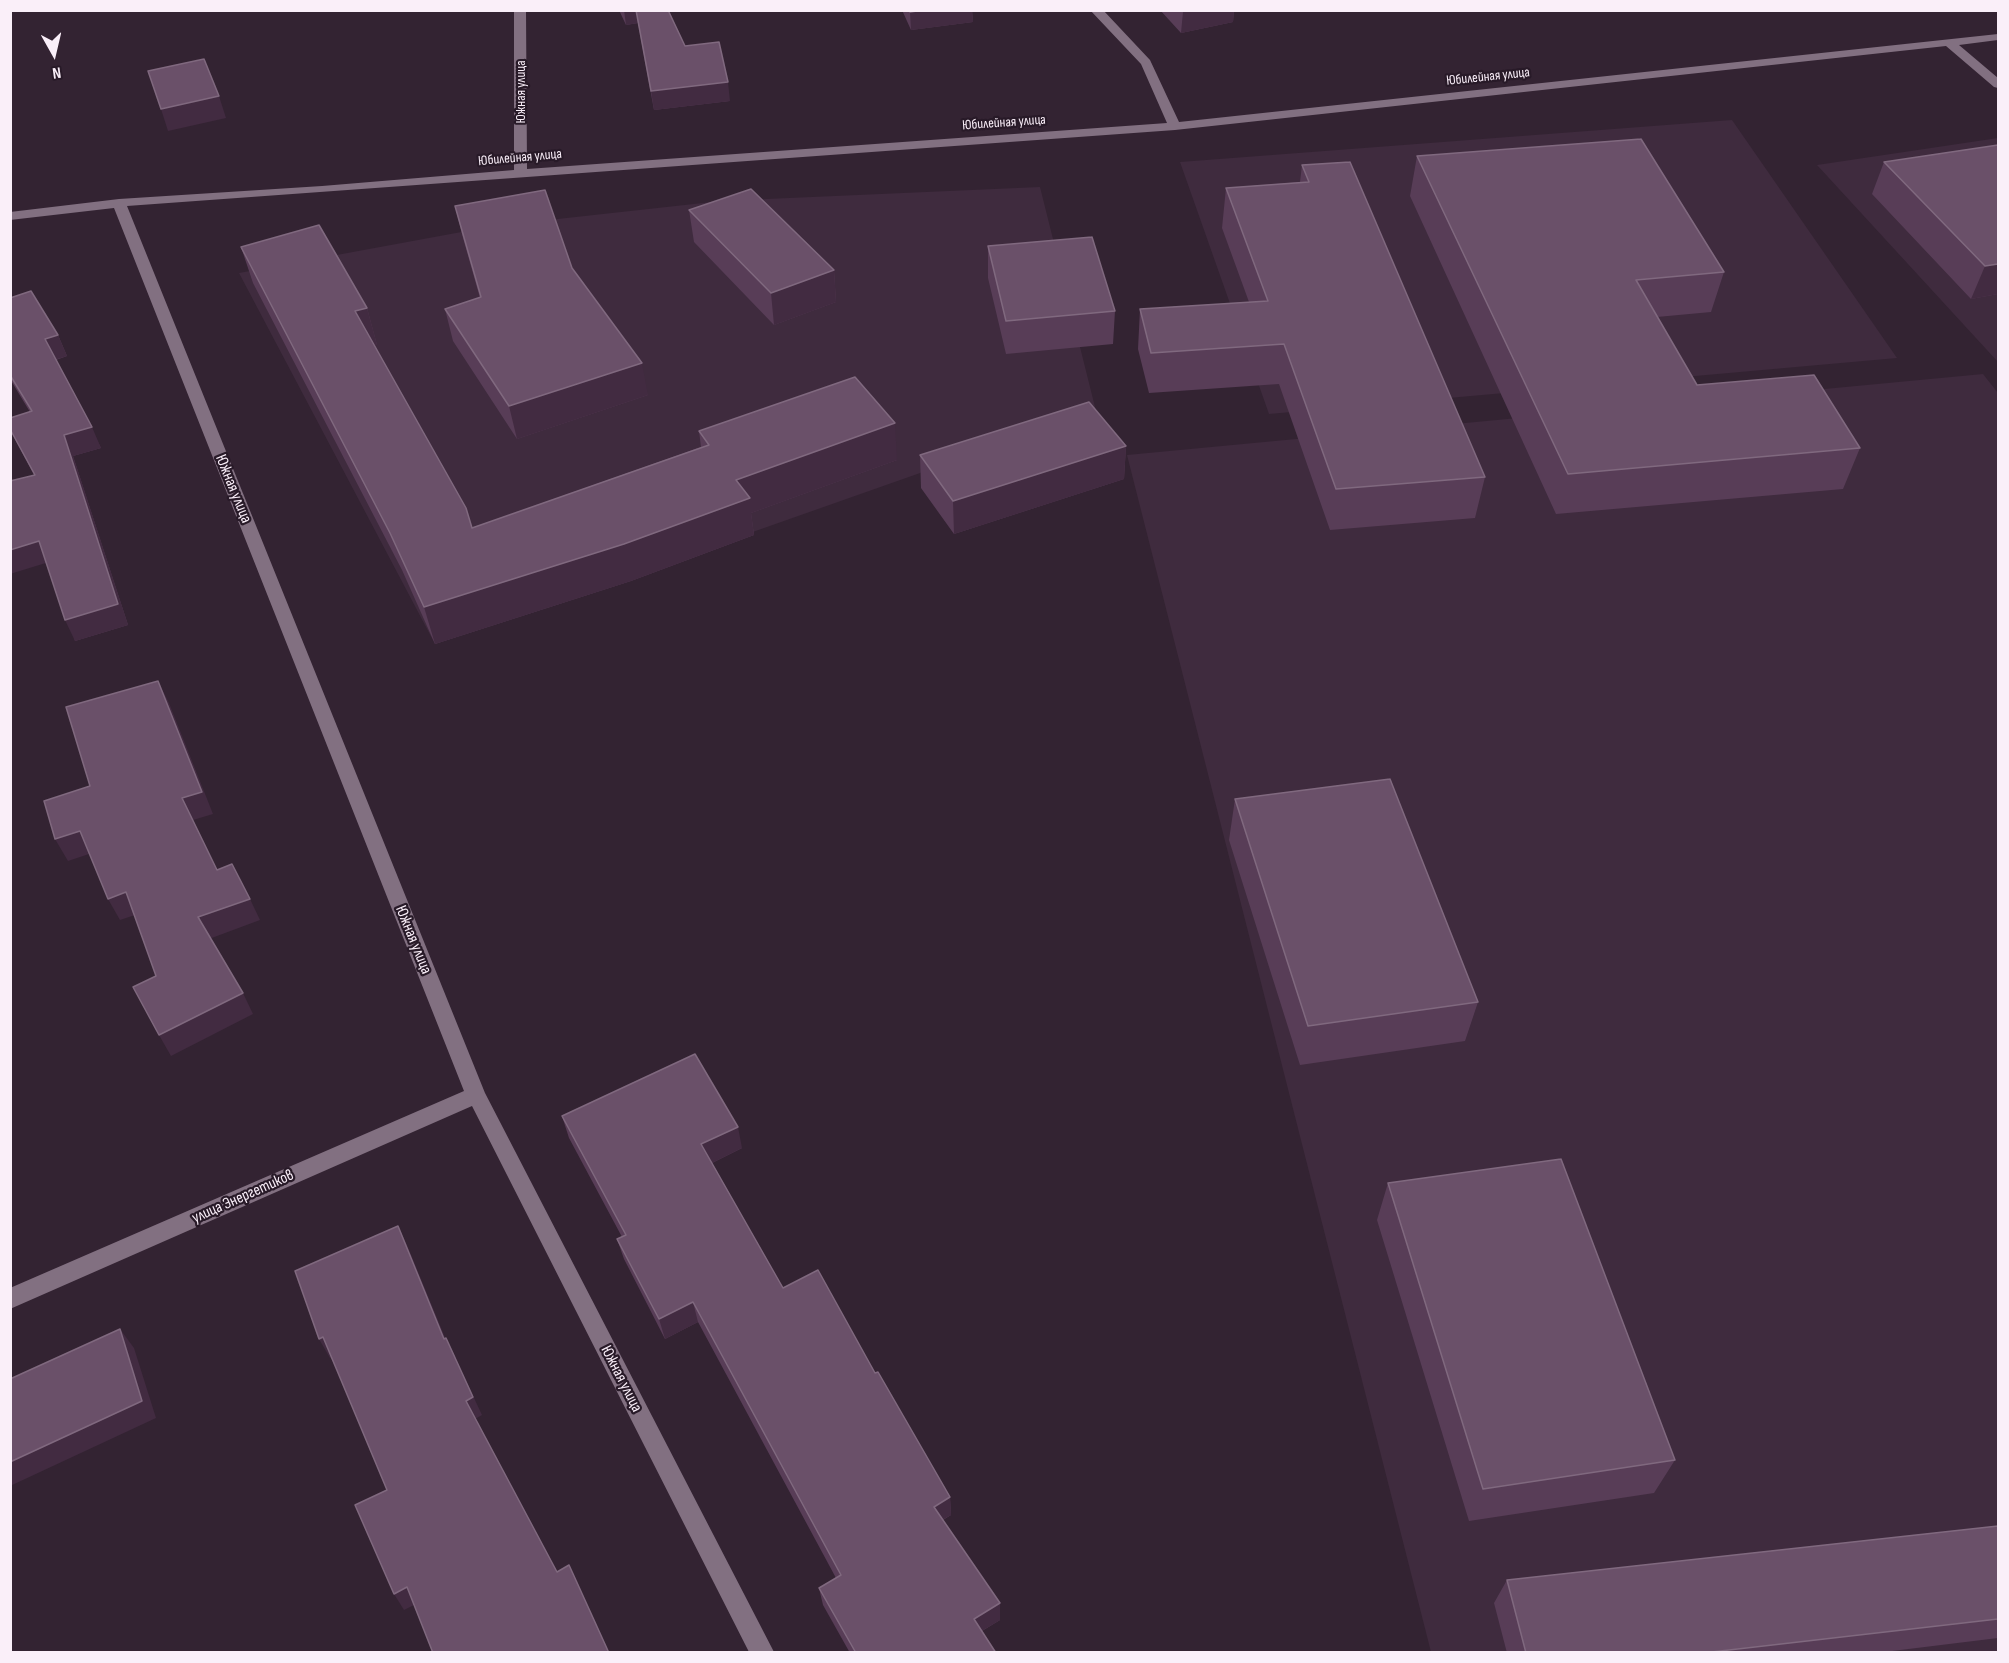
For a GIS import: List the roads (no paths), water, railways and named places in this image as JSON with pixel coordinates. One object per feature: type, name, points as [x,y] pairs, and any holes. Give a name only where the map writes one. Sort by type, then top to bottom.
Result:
[{"type":"street","name":"Южная улица","points":[[520,10],[521,173]]},
{"type":"street","points":[[1096,10],[1146,63],[1175,126]]},
{"type":"street","name":"Юбилейная улица","points":[[10,216],[119,203],[1175,126],[1998,37]]},
{"type":"street","points":[[1948,42],[1998,84]]},
{"type":"street","name":"Южная улица","points":[[119,203],[476,1095],[762,1653]]},
{"type":"street","name":"улица Энергетиков","points":[[10,1299],[476,1095]]}]
